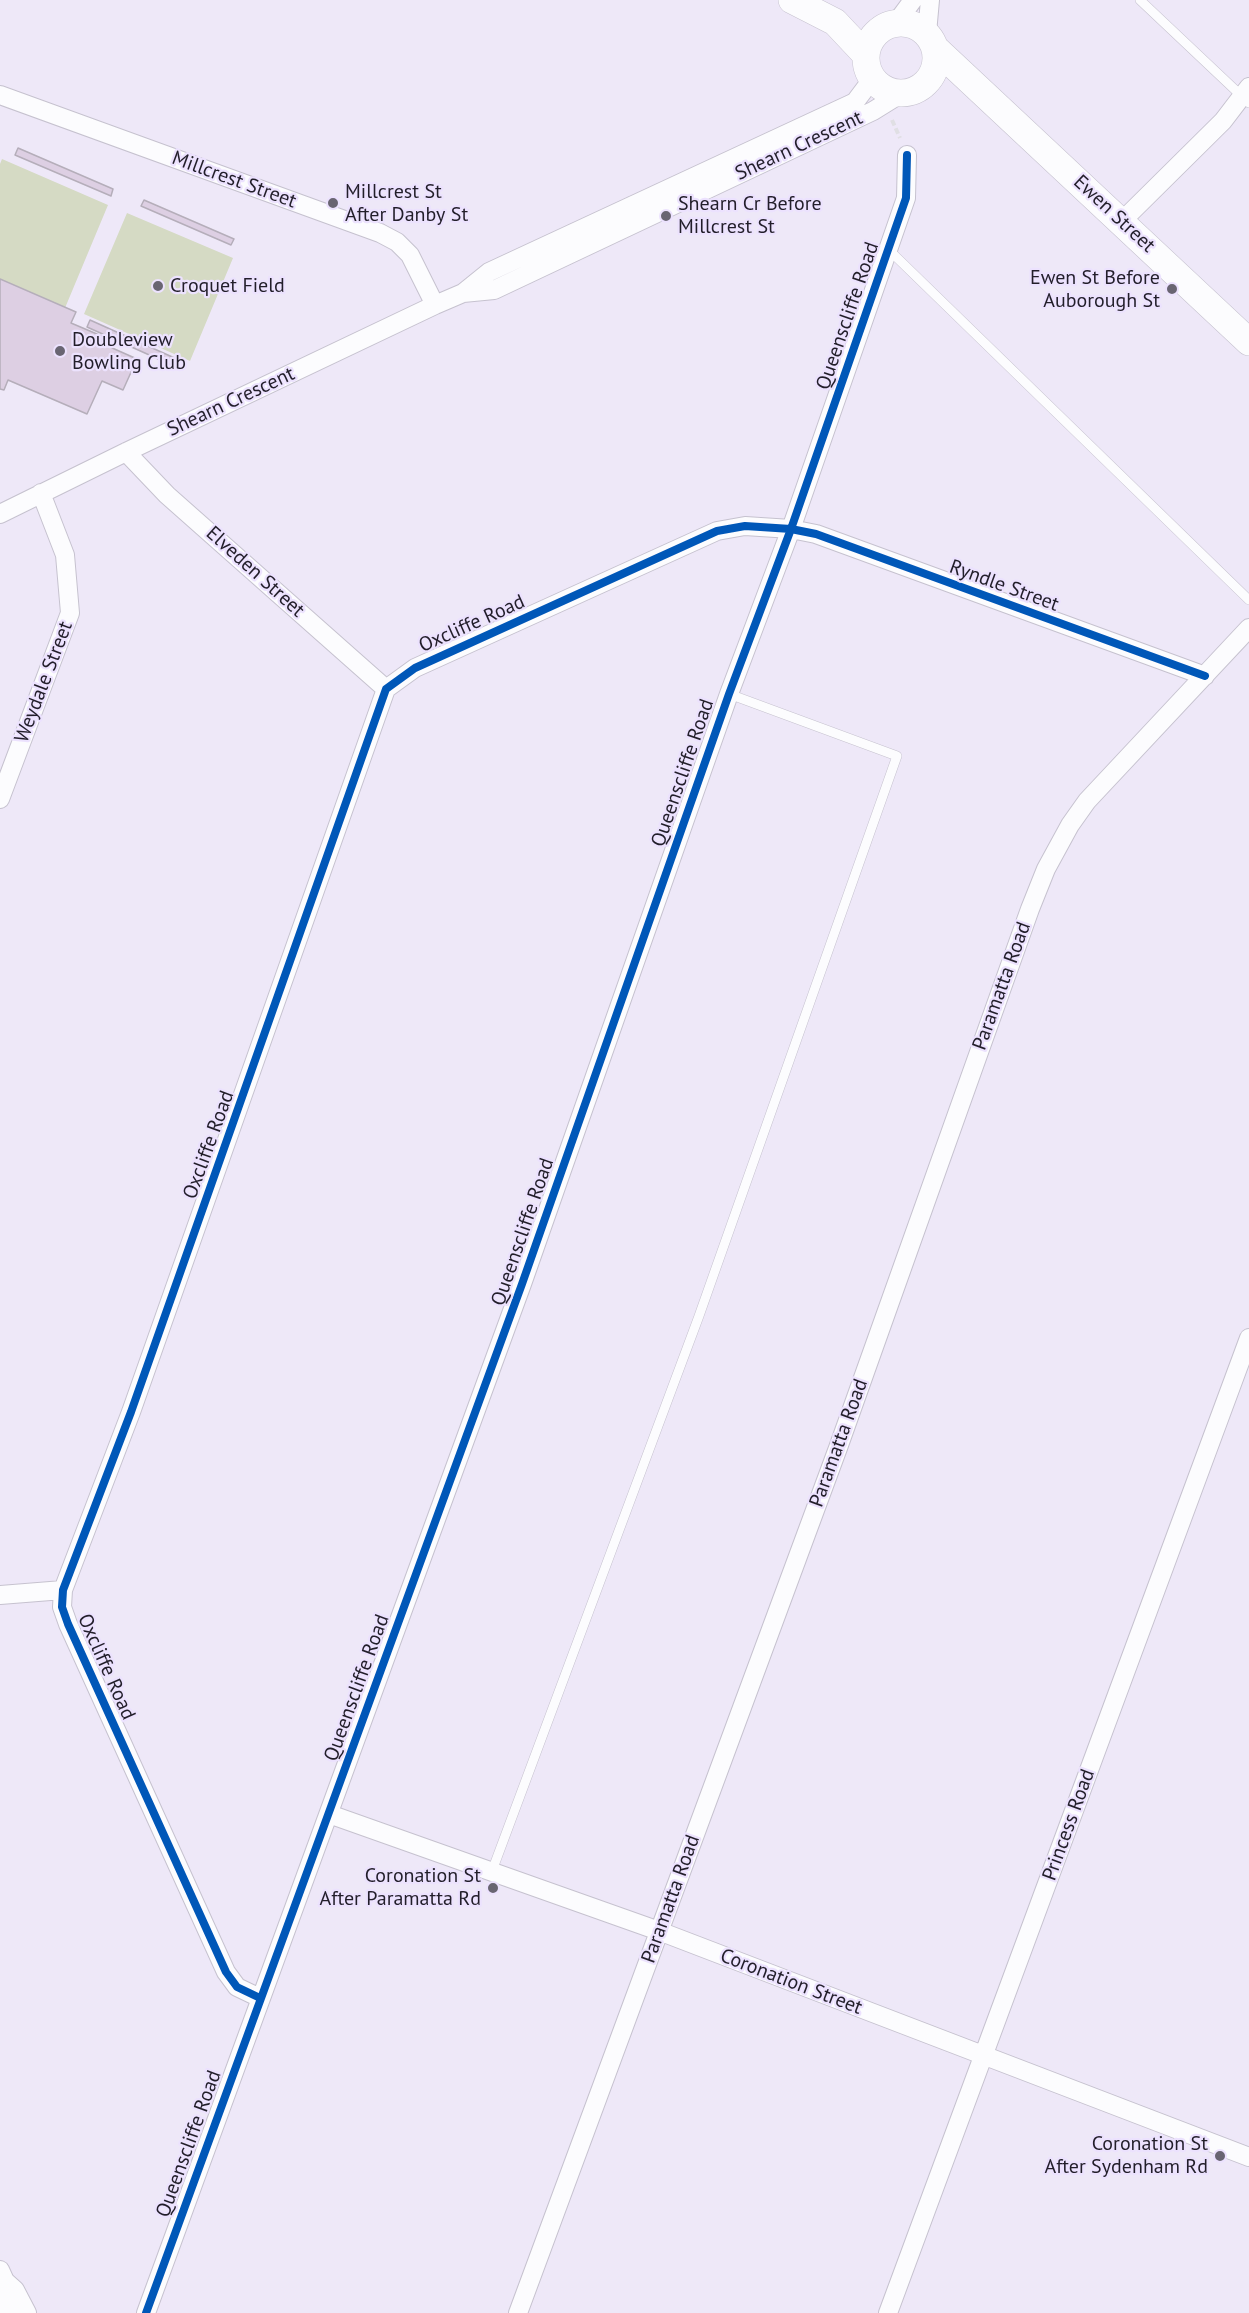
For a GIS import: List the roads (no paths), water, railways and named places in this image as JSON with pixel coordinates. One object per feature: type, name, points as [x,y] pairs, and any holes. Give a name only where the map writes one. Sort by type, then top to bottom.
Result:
[{"type":"main road","name":"Ewen Street","points":[[792,0],[835,22],[888,26],[912,25],[1249,342]]},
{"type":"main road","name":"Ewen Street","points":[[835,22],[881,86],[902,93]]},
{"type":"main road","points":[[869,67],[869,42],[888,26]]},
{"type":"main road","points":[[902,93],[919,88],[928,81],[934,71],[937,59],[931,41]]},
{"type":"main road","points":[[928,81],[978,86]]},
{"type":"street","points":[[888,26],[913,0]]},
{"type":"street","points":[[930,0],[931,41]]},
{"type":"street","name":"Shearn Crescent","points":[[463,293],[489,272],[855,102],[869,67]]},
{"type":"street","name":"Shearn Crescent","points":[[0,514],[435,304],[463,293],[494,290],[873,111],[902,93]]},
{"type":"street","name":"Millcrest Street","points":[[0,95],[380,233],[397,242],[410,255],[435,304]]},
{"type":"street","points":[[1122,221],[1247,96]]},
{"type":"street","name":"Queenscliffe Road","points":[[146,2313],[522,1284],[729,694],[791,529],[906,198],[907,155]]},
{"type":"street","name":"Elveden Street","points":[[126,452],[167,495],[386,689]]},
{"type":"street","name":"Weydale Street","points":[[0,799],[70,614],[65,555],[41,494]]},
{"type":"street","name":"Oxcliffe Road","points":[[260,1998],[237,1987],[226,1972],[68,1624],[62,1607],[63,1590],[135,1401],[270,1025],[386,689],[416,668],[717,531],[745,526],[791,529]]},
{"type":"street","name":"Ryndle Street","points":[[791,529],[816,534],[1204,676]]},
{"type":"street","name":"Paramatta Road","points":[[518,2313],[838,1448],[1046,869],[1070,825],[1087,801],[1249,628]]},
{"type":"street","name":"Princess Road","points":[[888,2313],[1249,1338]]},
{"type":"street","points":[[0,1595],[63,1590]]},
{"type":"street","name":"Coronation Street","points":[[329,1814],[659,1931],[1249,2157]]},
{"type":"street","points":[[3,2276],[9,2313]]},
{"type":"street","points":[[3,2276],[15,2290],[27,2313]]},
{"type":"lane","points":[[1140,0],[1247,96]]},
{"type":"lane","points":[[889,250],[1249,600]]},
{"type":"lane","points":[[492,1871],[703,1305],[897,756],[729,694]]},
{"type":"place","name":"Millcrest St After Danby St","points":[[333,203]]},
{"type":"place","name":"Shearn Cr Before Millcrest St","points":[[666,216]]},
{"type":"place","name":"Croquet Field","points":[[158,286]]},
{"type":"place","name":"Ewen St Before Auborough St","points":[[1172,289]]},
{"type":"place","name":"Doubleview Bowling Club","points":[[60,351]]},
{"type":"place","name":"Coronation St After Paramatta Rd","points":[[493,1888]]},
{"type":"place","name":"Coronation St After Sydenham Rd","points":[[1220,2156]]}]
